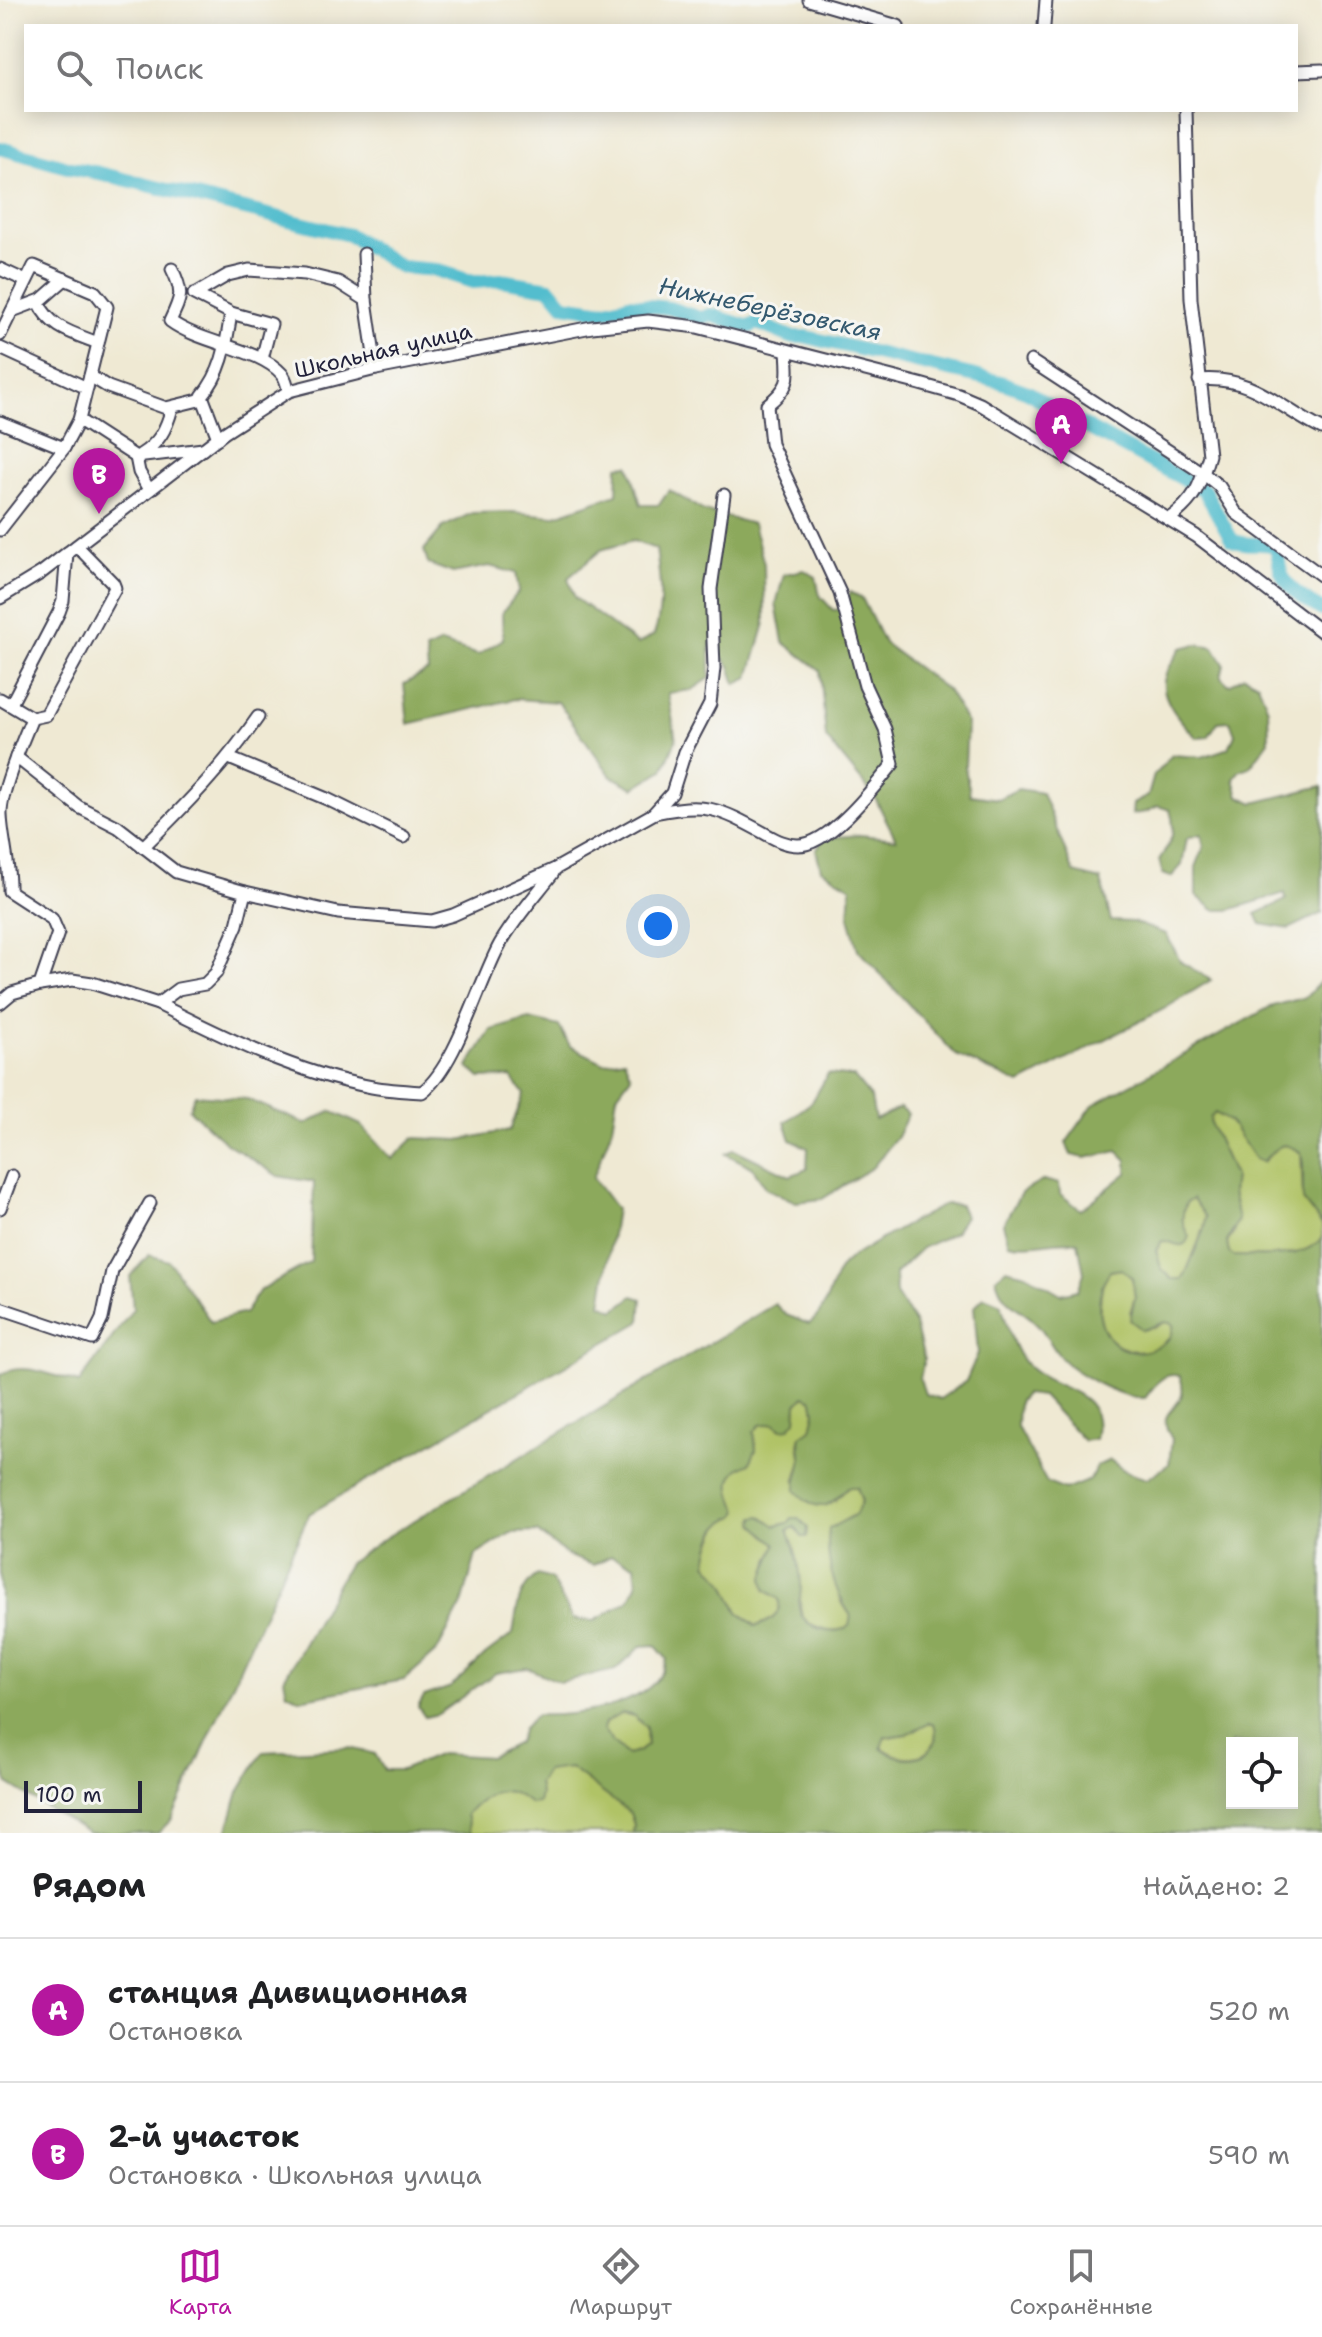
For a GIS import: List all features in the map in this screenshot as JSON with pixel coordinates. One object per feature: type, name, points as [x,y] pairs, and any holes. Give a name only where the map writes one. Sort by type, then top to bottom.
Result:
[{"type":"street","points":[[809,0],[891,24]]},
{"type":"street","points":[[1044,24],[1046,0]]},
{"type":"street","points":[[1298,71],[1322,70]]},
{"type":"street","points":[[1169,519],[1189,505],[1204,474],[1209,455],[1191,299],[1186,112]]},
{"type":"street","points":[[364,254],[366,300],[376,369]]},
{"type":"street","points":[[0,335],[34,266],[95,292],[107,307],[79,420],[64,448],[0,530]]},
{"type":"street","points":[[0,269],[26,281]]},
{"type":"street","points":[[172,269],[179,282],[181,297],[170,321],[183,331],[262,359],[284,375],[289,391]]},
{"type":"street","points":[[181,297],[197,293],[228,275],[249,270],[305,274],[338,282],[366,300]]},
{"type":"street","points":[[11,312],[38,302],[65,279]]},
{"type":"street","points":[[197,293],[231,313],[271,324],[262,359]]},
{"type":"street","points":[[38,302],[57,328],[98,343]]},
{"type":"street","points":[[0,304],[11,312]]},
{"type":"street","points":[[218,438],[202,396],[215,380],[226,347],[231,313]]},
{"type":"street","name":"Школьная улица","points":[[0,598],[41,573],[204,448],[289,391],[376,369],[592,327],[648,321],[687,325],[959,395],[1057,449],[1196,536],[1322,632]]},
{"type":"street","points":[[0,348],[139,400],[172,408],[203,399]]},
{"type":"street","points":[[653,814],[699,806],[719,810],[782,843],[808,844],[861,804],[893,764],[885,729],[865,686],[840,593],[771,444],[767,405],[783,392],[788,376],[787,351]]},
{"type":"street","points":[[1031,361],[1204,474],[1219,486],[1236,513],[1322,576]]},
{"type":"street","points":[[1199,380],[1217,379],[1258,391],[1322,429]]},
{"type":"street","points":[[136,457],[157,442],[172,408]]},
{"type":"street","points":[[79,420],[136,457],[204,448]]},
{"type":"street","points":[[0,422],[64,448]]},
{"type":"street","points":[[136,457],[139,472],[149,490]]},
{"type":"street","points":[[16,757],[79,807],[118,827],[176,872],[245,892],[338,913],[432,921],[470,908],[555,869],[653,814],[672,793],[685,752],[710,704],[714,668],[711,589],[724,495]]},
{"type":"street","points":[[72,550],[113,583],[115,588],[46,715],[32,718],[5,701],[59,612],[72,550]]},
{"type":"street","points":[[143,847],[188,804],[229,758],[258,717]]},
{"type":"street","points":[[32,718],[0,808],[8,859],[9,891],[52,919],[58,933],[40,985]]},
{"type":"street","points":[[229,758],[327,799],[404,837]]},
{"type":"street","points":[[0,1003],[12,993],[40,985],[72,980],[92,983],[158,1004],[232,1041],[315,1073],[373,1088],[422,1092],[437,1077],[474,1005],[500,944],[555,869]]},
{"type":"street","points":[[158,1004],[178,989],[205,984],[216,973],[237,925],[245,892]]},
{"type":"street","points":[[0,1208],[12,1176]]},
{"type":"street","points":[[0,1308],[92,1339],[102,1319],[112,1271],[150,1203]]},
{"type":"green space","points":[[629,465],[641,505],[659,505],[669,490],[704,511],[753,524],[764,564],[765,623],[749,678],[736,684],[730,666],[710,644],[710,678],[692,690],[668,693],[676,740],[663,770],[634,788],[611,776],[558,702],[515,699],[408,724],[404,684],[428,671],[426,650],[441,643],[478,655],[503,639],[502,613],[519,591],[516,573],[489,566],[453,573],[428,564],[424,550],[443,527],[472,513],[512,512],[553,516],[617,494],[618,466]],"holes":[[[633,541],[656,549],[659,614],[654,635],[638,644],[575,598],[568,578],[601,550]]]},
{"type":"green space","points":[[804,570],[816,577],[820,596],[833,610],[845,609],[850,592],[862,598],[884,643],[947,690],[967,723],[965,767],[970,795],[998,799],[1018,789],[1042,793],[1074,873],[1101,880],[1111,921],[1133,922],[1166,934],[1181,962],[1211,980],[1164,1009],[1020,1084],[956,1055],[858,950],[849,917],[851,887],[821,869],[816,850],[824,838],[861,835],[896,839],[874,796],[826,738],[820,670],[783,642],[776,604],[784,574]]},
{"type":"green space","points":[[1197,644],[1214,647],[1224,664],[1221,677],[1229,685],[1244,676],[1258,683],[1268,709],[1269,741],[1250,767],[1239,771],[1234,779],[1239,796],[1254,803],[1322,786],[1322,913],[1289,929],[1261,924],[1256,914],[1286,900],[1285,893],[1229,910],[1214,910],[1196,895],[1196,867],[1204,847],[1201,834],[1187,838],[1182,865],[1171,877],[1163,874],[1159,860],[1172,836],[1170,810],[1158,806],[1132,814],[1133,804],[1148,796],[1154,775],[1172,755],[1202,757],[1229,748],[1235,734],[1230,721],[1218,722],[1208,737],[1197,738],[1168,702],[1164,685],[1168,670],[1181,648]]},
{"type":"green space","points":[[1322,980],[1322,1225],[1303,1200],[1301,1153],[1283,1145],[1262,1162],[1255,1159],[1230,1122],[1215,1113],[1210,1118],[1234,1176],[1232,1193],[1238,1220],[1227,1242],[1229,1253],[1234,1256],[1294,1254],[1314,1245],[1322,1237],[1322,1833],[633,1833],[630,1813],[570,1768],[546,1771],[538,1784],[538,1803],[531,1804],[504,1791],[490,1795],[466,1814],[470,1833],[227,1833],[239,1792],[263,1752],[349,1748],[375,1754],[384,1770],[402,1770],[440,1754],[490,1757],[518,1743],[523,1728],[536,1715],[593,1711],[632,1698],[648,1688],[660,1675],[667,1659],[655,1645],[642,1646],[615,1670],[560,1682],[527,1668],[496,1673],[438,1714],[425,1717],[418,1707],[424,1696],[451,1687],[513,1634],[522,1594],[537,1575],[551,1579],[573,1619],[594,1621],[629,1600],[637,1585],[635,1565],[611,1556],[593,1565],[569,1556],[537,1532],[511,1533],[476,1555],[462,1604],[437,1651],[404,1680],[300,1699],[287,1693],[284,1679],[349,1563],[385,1538],[775,1304],[786,1315],[809,1324],[820,1312],[838,1272],[849,1259],[945,1204],[960,1205],[965,1216],[955,1232],[922,1248],[895,1274],[896,1294],[915,1324],[924,1359],[920,1379],[925,1394],[940,1399],[966,1381],[978,1353],[974,1307],[984,1297],[1001,1304],[1013,1343],[1025,1363],[1036,1373],[1074,1392],[1093,1409],[1097,1422],[1095,1439],[1084,1441],[1042,1396],[1025,1394],[1018,1402],[1017,1427],[1047,1483],[1065,1490],[1090,1480],[1097,1466],[1110,1460],[1128,1473],[1147,1479],[1169,1464],[1172,1439],[1166,1419],[1181,1397],[1180,1376],[1164,1378],[1145,1398],[1098,1384],[1074,1369],[1055,1350],[1039,1326],[1007,1300],[996,1278],[1006,1269],[1026,1274],[1061,1294],[1078,1290],[1084,1273],[1078,1242],[1009,1243],[1003,1224],[1021,1193],[1044,1180],[1059,1184],[1060,1194],[1081,1210],[1127,1173],[1127,1160],[1118,1151],[1085,1158],[1071,1155],[1066,1143],[1093,1105],[1270,1007],[1306,997]],"holes":[[[1193,1199],[1206,1217],[1204,1229],[1186,1273],[1182,1279],[1172,1279],[1161,1268],[1156,1250],[1162,1241],[1181,1245],[1187,1241],[1189,1236],[1184,1228],[1183,1212],[1186,1203]],[[1122,1269],[1132,1278],[1135,1297],[1130,1320],[1143,1330],[1165,1322],[1173,1324],[1173,1331],[1162,1344],[1144,1351],[1128,1351],[1116,1345],[1106,1334],[1099,1304],[1102,1287],[1110,1271]],[[804,1396],[813,1400],[815,1412],[811,1429],[800,1440],[801,1460],[796,1491],[811,1503],[823,1506],[835,1500],[848,1487],[857,1487],[862,1501],[856,1514],[829,1529],[828,1552],[832,1575],[851,1616],[849,1626],[843,1629],[815,1627],[800,1612],[800,1572],[788,1530],[795,1527],[802,1537],[807,1537],[808,1528],[799,1518],[776,1526],[761,1516],[755,1517],[754,1524],[776,1544],[763,1579],[765,1589],[779,1599],[779,1605],[777,1614],[766,1622],[756,1626],[738,1612],[724,1582],[707,1563],[718,1528],[739,1511],[732,1496],[731,1482],[736,1472],[750,1463],[756,1450],[754,1432],[760,1425],[774,1423],[782,1429],[789,1428],[796,1420],[797,1404]],[[622,1713],[634,1716],[646,1727],[647,1745],[627,1755],[603,1729],[605,1723]],[[928,1723],[934,1723],[934,1744],[920,1756],[901,1757],[881,1747],[885,1737],[907,1734]]]},
{"type":"green space","points":[[529,1019],[559,1026],[570,1046],[604,1063],[624,1059],[631,1076],[617,1095],[612,1128],[593,1178],[616,1209],[601,1304],[615,1310],[633,1296],[642,1299],[640,1322],[309,1514],[172,1819],[158,1833],[89,1833],[8,1784],[0,1756],[0,1375],[29,1369],[79,1383],[133,1309],[130,1276],[149,1255],[169,1261],[211,1322],[245,1313],[260,1290],[311,1262],[314,1182],[278,1176],[225,1142],[189,1109],[195,1095],[247,1099],[306,1124],[331,1111],[361,1125],[392,1159],[414,1138],[459,1140],[510,1130],[524,1094],[511,1077],[480,1078],[468,1067],[491,1030]]},
{"type":"green space","points":[[828,1074],[854,1077],[871,1098],[875,1120],[900,1108],[908,1114],[897,1137],[873,1167],[822,1199],[796,1202],[767,1189],[752,1167],[726,1154],[734,1149],[790,1176],[807,1169],[808,1148],[791,1140],[785,1122],[812,1102]]},
{"type":"green space","points":[[1214,1113],[1230,1121],[1255,1159],[1263,1162],[1283,1145],[1301,1153],[1303,1200],[1322,1225],[1322,1237],[1314,1245],[1281,1256],[1234,1256],[1229,1253],[1227,1242],[1234,1233],[1236,1208],[1232,1193],[1234,1176],[1211,1125],[1210,1118]]},
{"type":"green space","points":[[1193,1199],[1206,1217],[1204,1228],[1186,1273],[1182,1279],[1172,1279],[1161,1268],[1156,1251],[1162,1241],[1188,1236],[1183,1216],[1186,1202]]},
{"type":"green space","points":[[1122,1269],[1132,1278],[1135,1297],[1130,1312],[1154,1328],[1165,1322],[1173,1324],[1171,1337],[1162,1346],[1150,1351],[1122,1347],[1110,1338],[1102,1324],[1100,1306],[1103,1284],[1110,1271]]},
{"type":"green space","points":[[804,1396],[813,1400],[815,1412],[811,1430],[801,1436],[802,1462],[795,1480],[835,1501],[848,1487],[857,1487],[862,1502],[856,1514],[829,1529],[841,1601],[851,1616],[850,1626],[838,1630],[815,1626],[804,1621],[802,1616],[798,1562],[788,1530],[808,1528],[788,1523],[775,1526],[762,1516],[776,1544],[769,1560],[765,1590],[779,1599],[779,1605],[774,1617],[756,1626],[738,1612],[724,1582],[707,1563],[718,1529],[727,1518],[730,1478],[756,1449],[754,1432],[760,1425],[774,1423],[782,1429],[796,1420],[797,1404]]},
{"type":"green space","points":[[622,1713],[634,1716],[646,1727],[647,1745],[627,1755],[603,1729],[605,1723]]},
{"type":"green space","points":[[928,1722],[934,1723],[934,1744],[920,1756],[901,1756],[881,1746],[884,1738],[907,1734]]},
{"type":"green space","points":[[570,1768],[630,1813],[633,1833],[470,1833],[466,1814],[490,1795],[504,1791],[531,1804],[540,1794],[538,1784],[546,1770]]},
{"type":"waterway","name":"Нижнеберёзовская","points":[[0,148],[349,235],[401,267],[436,270],[473,282],[501,280],[550,288],[564,305],[604,311],[629,304],[669,308],[700,318],[711,315],[749,327],[757,323],[791,337],[807,337],[1001,382],[1028,392],[1062,414],[1204,490],[1232,540],[1275,546],[1287,583],[1297,594],[1322,610]]},
{"type":"place","name":"станция Дивиционная","points":[[1061,464]]},
{"type":"place","name":"2-й участок","points":[[99,514]]}]
